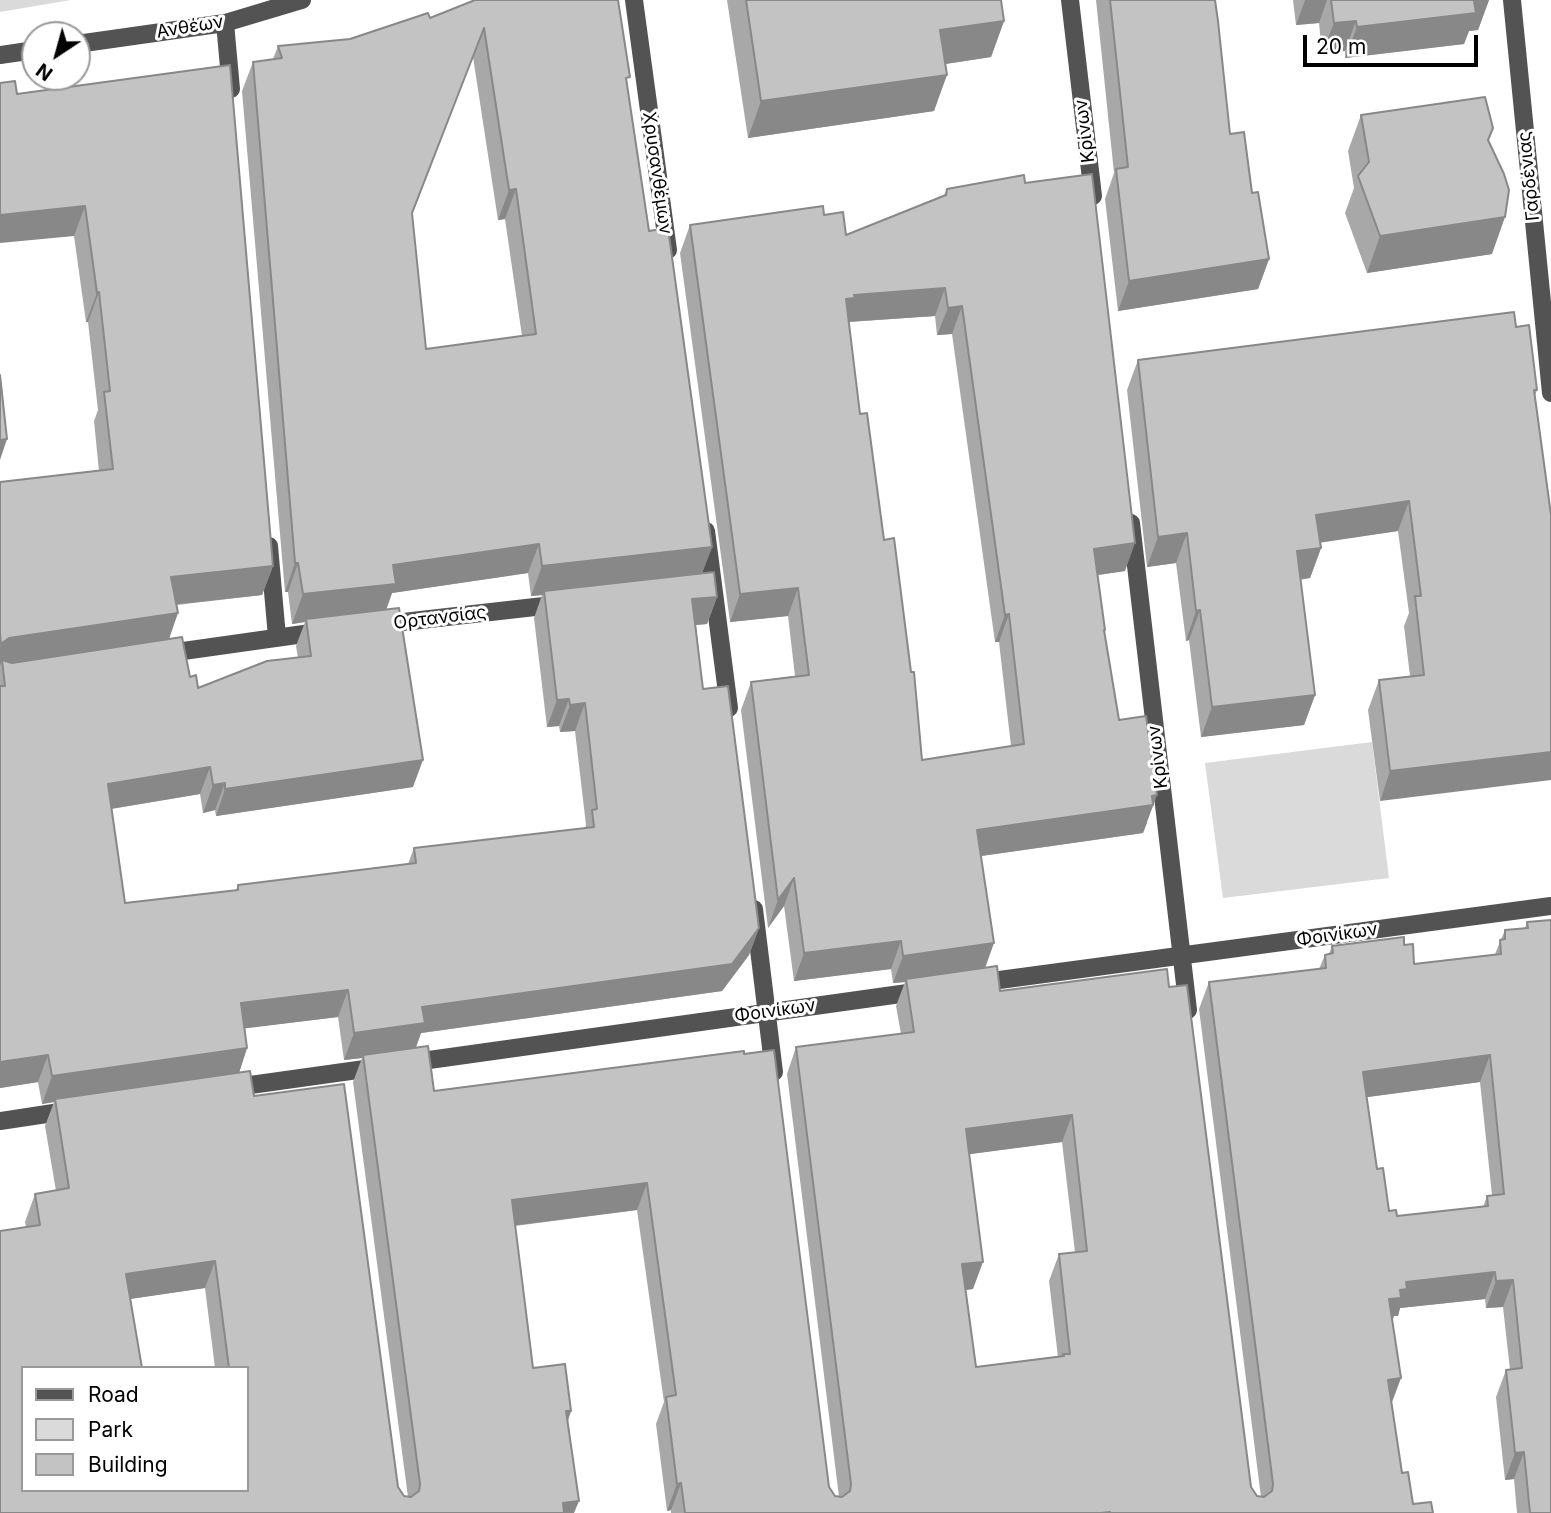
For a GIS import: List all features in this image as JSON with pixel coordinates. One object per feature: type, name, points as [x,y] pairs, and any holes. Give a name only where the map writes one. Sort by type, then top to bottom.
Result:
[{"type":"street","name":"Ανθέων","points":[[91,42],[225,23],[302,0]]},
{"type":"street","name":"Χρυσανθέμων","points":[[634,0],[671,272]]},
{"type":"street","name":"Κρίνων","points":[[1070,0],[1094,208]]},
{"type":"street","name":"Γαρδένιας","points":[[1512,0],[1551,393]]},
{"type":"street","points":[[225,23],[233,107]]},
{"type":"street","points":[[0,55],[21,52]]},
{"type":"street","name":"Κρίνων","points":[[1128,499],[1190,1024]]},
{"type":"street","points":[[705,518],[707,587],[731,723]]},
{"type":"street","points":[[268,525],[277,637]]},
{"type":"street","name":"Ορτανσίας","points":[[145,657],[277,637],[577,602]]},
{"type":"street","points":[[751,888],[777,1093]]},
{"type":"street","name":"Φοινίκων","points":[[960,986],[1551,906]]},
{"type":"street","name":"Φοινίκων","points":[[217,1090],[341,1079],[767,1012],[933,989]]},
{"type":"street","points":[[0,1121],[95,1107]]},
{"type":"green space","points":[[0,0],[71,0],[0,12]]},
{"type":"green space","points":[[1372,742],[1389,878],[1223,898],[1205,763]]},
{"type":"building","points":[[475,0],[618,0],[630,77],[626,78],[649,231],[668,228],[712,547],[542,566],[539,544],[393,565],[396,584],[303,594],[298,563],[295,563],[253,62],[282,58],[278,46],[350,39],[428,13],[430,18]],"holes":[[[484,28],[509,190],[516,189],[536,334],[426,349],[412,213]]]},
{"type":"building","points":[[746,0],[1001,0],[1004,21],[940,30],[947,75],[761,101]]},
{"type":"building","points":[[1110,0],[1215,0],[1230,134],[1244,132],[1252,193],[1258,192],[1269,259],[1129,281],[1116,169],[1128,167]]},
{"type":"building","points":[[1331,0],[1486,0],[1474,1],[1476,13],[1357,27],[1356,21],[1334,23]]},
{"type":"building","points":[[230,65],[273,566],[171,577],[178,613],[9,638],[1,644],[0,482],[113,469],[104,392],[110,391],[99,292],[97,293],[85,206],[0,215],[0,83],[15,81],[17,94],[39,91],[91,91],[91,84]]},
{"type":"building","points":[[1485,97],[1493,128],[1488,140],[1509,190],[1505,217],[1380,236],[1358,176],[1369,162],[1361,115]]},
{"type":"building","points":[[1092,174],[1135,543],[1094,549],[1119,720],[1146,716],[1157,795],[1152,796],[1153,805],[977,830],[994,943],[903,956],[901,941],[804,953],[794,878],[778,900],[751,682],[809,675],[798,588],[740,594],[690,225],[823,206],[824,215],[843,212],[846,235],[946,195],[947,189],[1024,175],[1025,183]],"holes":[[[945,288],[948,308],[962,306],[1005,615],[1009,614],[1024,744],[922,760],[914,672],[911,672],[894,538],[884,540],[867,413],[860,414],[846,299],[855,298],[854,295]]]},
{"type":"building","points":[[1514,312],[1516,327],[1529,325],[1537,390],[1534,390],[1551,515],[1551,752],[1390,771],[1379,680],[1424,675],[1415,596],[1421,596],[1409,501],[1316,515],[1321,548],[1297,551],[1315,695],[1212,707],[1200,610],[1196,611],[1187,533],[1158,537],[1138,360]]},
{"type":"building","points":[[0,375],[7,439],[0,440]]},
{"type":"building","points":[[714,572],[717,597],[692,599],[703,689],[728,686],[759,928],[732,964],[422,1007],[425,1023],[354,1033],[348,990],[241,1003],[247,1048],[52,1076],[48,1055],[0,1062],[0,686],[5,686],[2,660],[12,663],[182,637],[190,677],[196,675],[198,688],[267,661],[311,656],[306,619],[399,608],[423,760],[225,789],[225,783],[213,785],[210,767],[108,784],[125,903],[238,890],[238,885],[416,863],[414,848],[594,827],[592,810],[597,809],[585,703],[570,705],[569,699],[557,700],[544,591]]},
{"type":"building","points":[[1551,920],[1551,1513],[1530,1513],[1524,1452],[1515,1453],[1506,1370],[1522,1368],[1513,1280],[1496,1281],[1495,1272],[1406,1282],[1407,1289],[1400,1290],[1401,1298],[1389,1299],[1401,1378],[1388,1380],[1402,1473],[1408,1472],[1413,1504],[1431,1502],[1433,1513],[685,1513],[681,1483],[677,1484],[666,1397],[676,1395],[647,1183],[512,1200],[533,1368],[565,1364],[571,1411],[566,1411],[579,1501],[563,1503],[564,1513],[0,1513],[0,1231],[40,1225],[35,1194],[69,1188],[55,1099],[250,1071],[254,1096],[344,1084],[398,1487],[404,1496],[411,1497],[419,1491],[363,1055],[428,1046],[434,1091],[744,1051],[744,1054],[774,1050],[829,1487],[835,1496],[842,1497],[850,1491],[851,1484],[796,1047],[914,1032],[906,979],[997,966],[1000,991],[1167,969],[1169,987],[1187,985],[1251,1487],[1257,1496],[1264,1497],[1272,1491],[1273,1484],[1209,982],[1326,968],[1325,955],[1333,953],[1332,946],[1404,937],[1404,945],[1413,944],[1414,964],[1501,954],[1500,940],[1505,939],[1505,930],[1528,928],[1527,922]],"holes":[[[1490,1055],[1504,1194],[1487,1196],[1488,1206],[1397,1216],[1396,1210],[1389,1211],[1383,1168],[1377,1169],[1363,1072]],[[1072,1115],[1087,1251],[1059,1254],[1070,1354],[976,1367],[962,1264],[983,1262],[966,1129]]]}]
